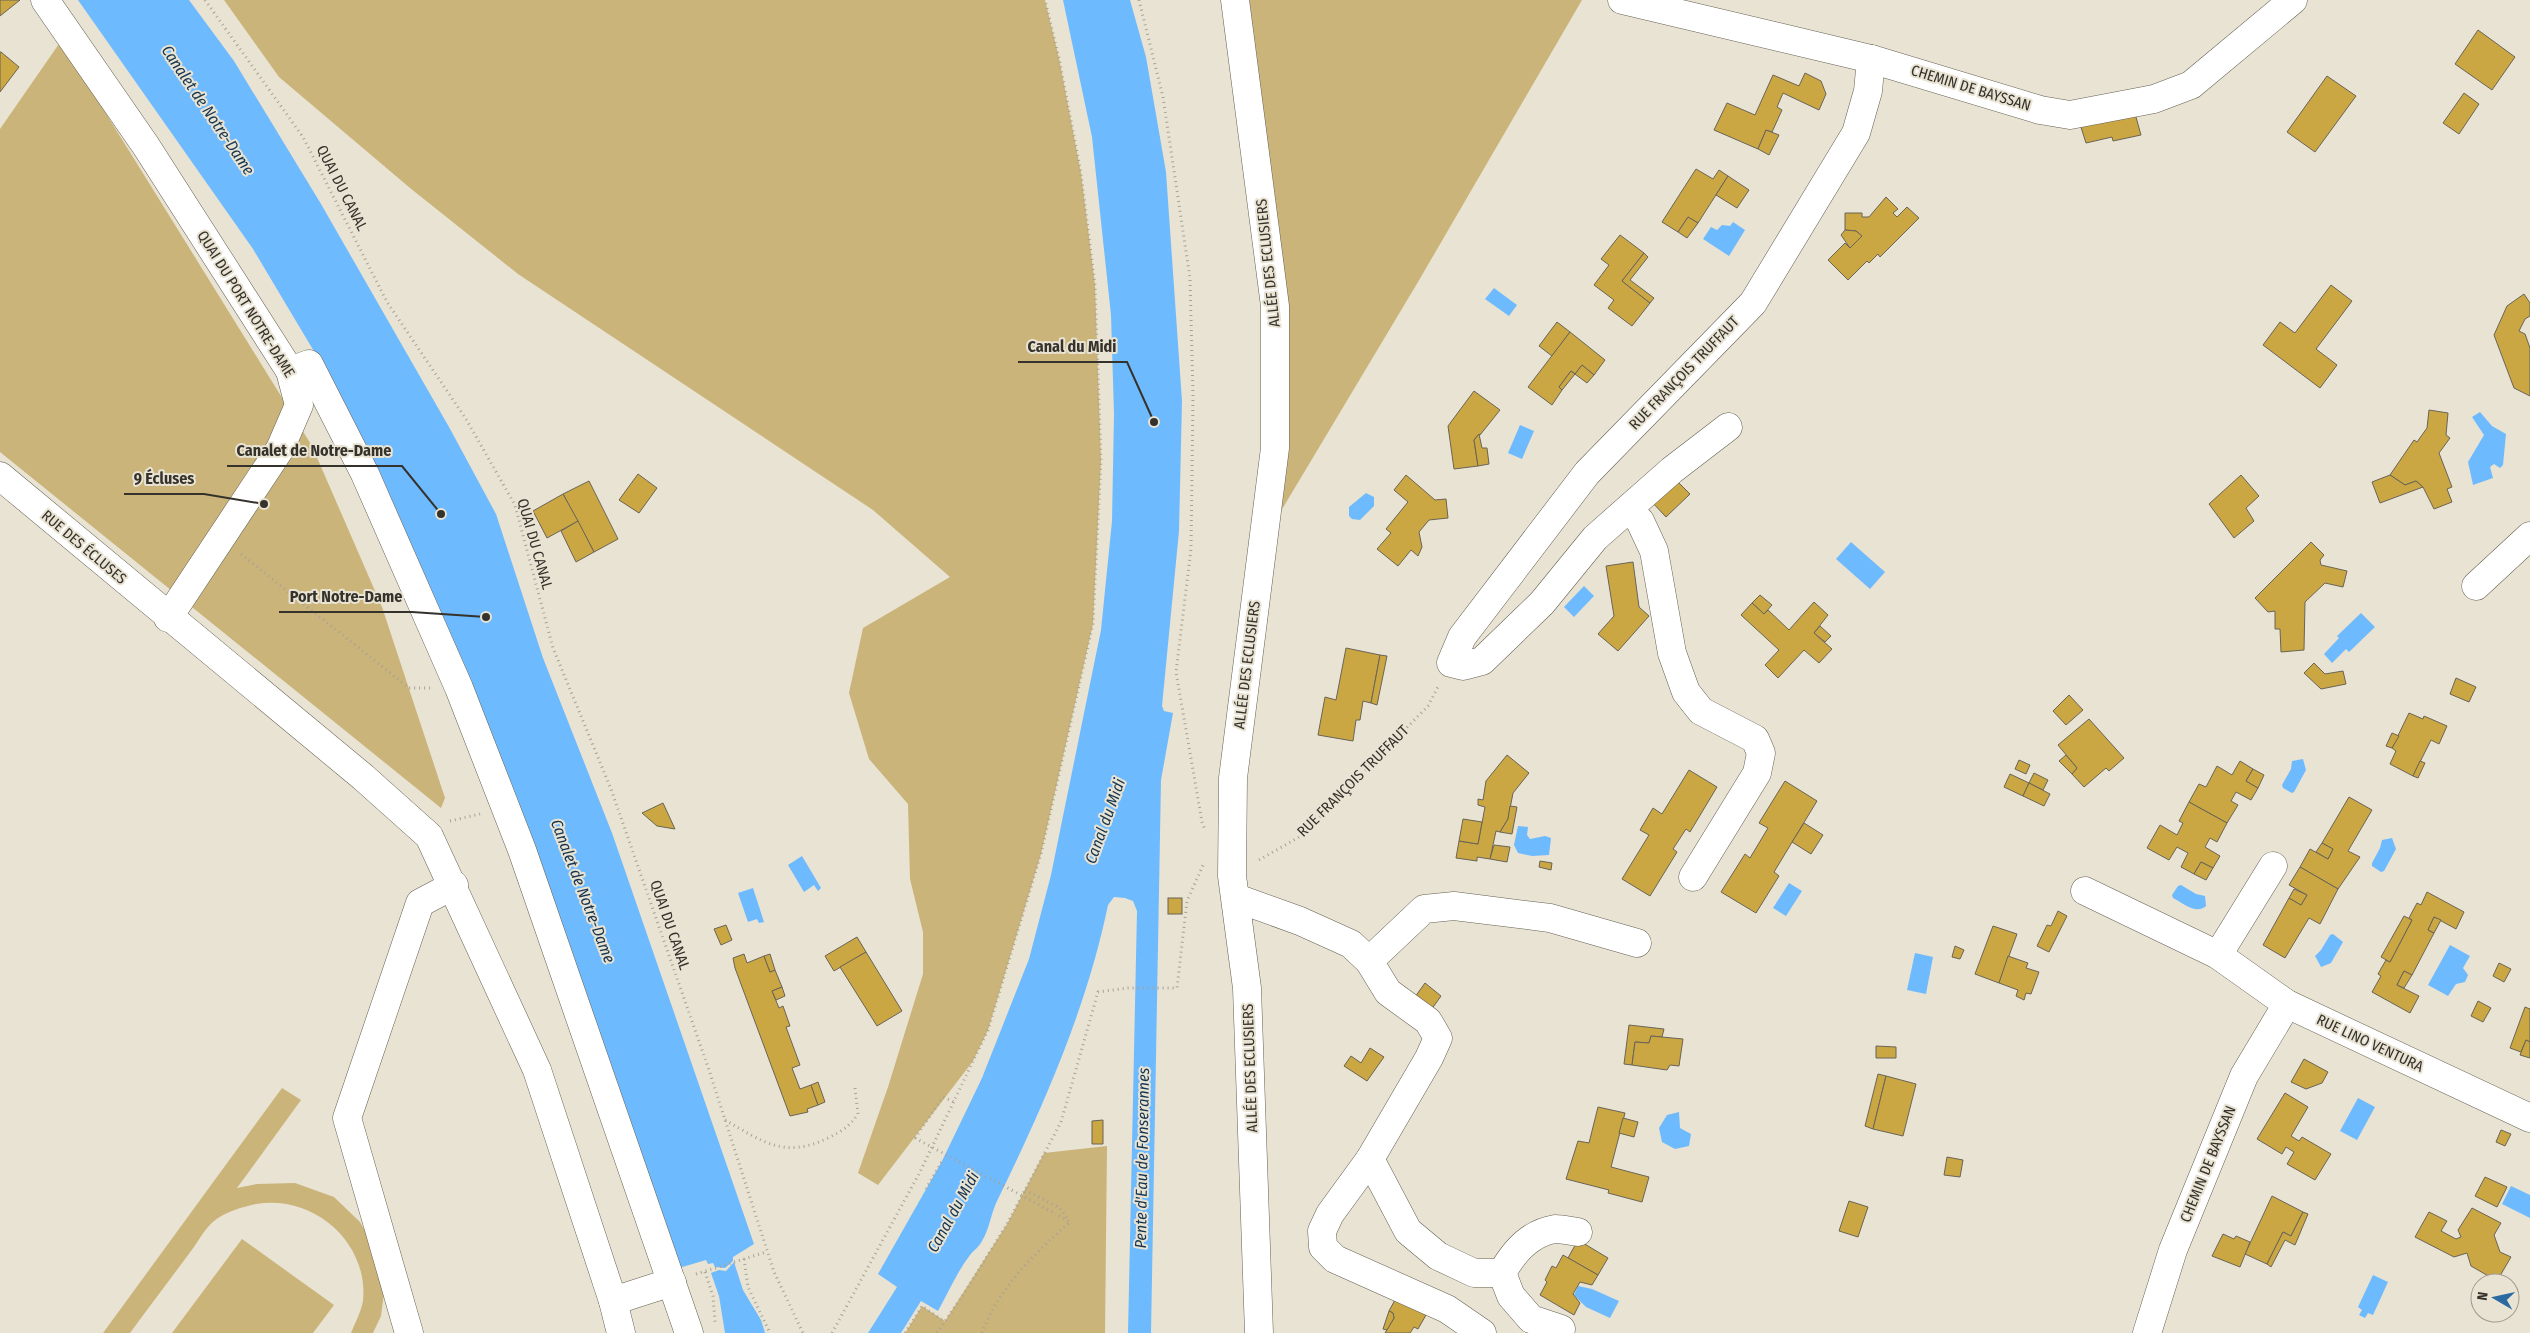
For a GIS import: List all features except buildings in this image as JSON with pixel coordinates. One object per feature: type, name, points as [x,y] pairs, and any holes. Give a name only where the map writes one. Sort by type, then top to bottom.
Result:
[{"type":"street","name":"QUAI DU PORT NOTRE-DAME","points":[[45,0],[146,146],[290,371],[298,405],[280,448],[254,491],[168,618]]},
{"type":"street","name":"ALLÉE DES ECLUSIERS","points":[[1235,0],[1275,306],[1275,448],[1233,778],[1234,887],[1247,988],[1260,1333]]},
{"type":"street","name":"CHEMIN DE BAYSSAN","points":[[1622,0],[1872,59],[2040,110],[2070,115],[2154,99],[2191,85],[2293,0]]},
{"type":"street","name":"RUE FRANÇOIS TRUFFAUT","points":[[1452,663],[1462,637],[1587,473],[1753,303],[1856,133],[1868,91],[1872,59]]},
{"type":"street","points":[[290,371],[309,364],[365,474],[459,688],[506,808],[689,1333]]},
{"type":"street","points":[[1452,663],[1463,666],[1482,661],[1542,604],[1595,538],[1672,470],[1728,427]]},
{"type":"street","name":"RUE DES ÉCLUSES","points":[[0,476],[416,823],[429,836],[454,886],[537,1070],[613,1301],[621,1333]]},
{"type":"street","points":[[1628,510],[1640,521],[1654,551],[1672,653],[1686,692],[1701,711],[1755,739],[1761,752],[1756,773],[1693,877]]},
{"type":"street","points":[[2476,586],[2530,536]]},
{"type":"street","points":[[2218,955],[2273,866]]},
{"type":"street","points":[[409,1333],[347,1118],[420,903],[454,886]]},
{"type":"street","points":[[1234,887],[1300,922],[1351,944],[1369,961],[1388,992],[1428,1021],[1438,1038],[1429,1058],[1370,1159],[1330,1214],[1322,1231],[1323,1247],[1336,1259],[1447,1309],[1482,1333]]},
{"type":"street","name":"RUE LINO VENTURA","points":[[2085,891],[2218,955],[2287,1004],[2530,1118]]},
{"type":"street","points":[[1369,961],[1424,908],[1454,906],[1550,918],[1637,943]]},
{"type":"street","name":"CHEMIN DE BAYSSAN","points":[[2147,1333],[2173,1250],[2244,1076],[2287,1004]]},
{"type":"street","points":[[1370,1159],[1408,1231],[1438,1256],[1474,1272],[1502,1273]]},
{"type":"street","points":[[1561,1329],[1531,1319],[1511,1296],[1502,1273],[1512,1254],[1532,1239],[1554,1230],[1578,1232]]},
{"type":"street","points":[[613,1301],[672,1282]]},
{"type":"path","name":"QUAI DU CANAL","points":[[205,0],[304,138],[387,302],[466,419],[515,505],[553,648],[611,789],[724,1119],[766,1252],[803,1333]]},
{"type":"path","points":[[832,1333],[920,1172],[988,1030],[1040,854],[1093,624],[1101,460],[1095,285],[1081,174],[1059,58],[1045,0]]},
{"type":"path","points":[[1139,0],[1163,97],[1190,278],[1193,396],[1191,549],[1176,672],[1202,822],[1208,838]]},
{"type":"path","points":[[241,553],[409,688],[459,688]]},
{"type":"path","name":"RUE FRANÇOIS TRUFFAUT","points":[[1234,887],[1301,836],[1428,706],[1452,663]]},
{"type":"path","points":[[443,819],[448,821],[506,808]]},
{"type":"path","points":[[937,1333],[1002,1231],[1062,1122],[1098,992],[1128,988],[1177,988],[1187,902],[1205,862]]},
{"type":"path","points":[[724,1119],[762,1142],[792,1149],[817,1143],[848,1128],[858,1114],[855,1088]]},
{"type":"path","points":[[954,1102],[944,1097],[915,1138],[1070,1222]]},
{"type":"path","points":[[926,1189],[942,1161]]},
{"type":"path","points":[[1025,1190],[1060,1208],[1070,1222]]},
{"type":"path","points":[[982,1333],[987,1318],[1007,1284],[1041,1248],[1070,1222]]},
{"type":"path","points":[[715,1327],[713,1296],[705,1272],[766,1252]]},
{"type":"path","points":[[744,1259],[748,1287],[770,1333]]},
{"type":"path","points":[[905,1333],[922,1306],[945,1322]]},
{"type":"shaded area","points":[[224,0],[1045,0],[1059,58],[1081,173],[1095,285],[1101,460],[1093,624],[1041,854],[988,1030],[973,1061],[878,1185],[858,1173],[888,1087],[923,974],[923,932],[910,879],[908,804],[869,759],[849,693],[863,628],[950,577],[873,510],[518,274],[410,188],[279,77]]},
{"type":"shaded area","points":[[1235,0],[1582,0],[1418,282],[1272,526],[1275,448]]},
{"type":"shaded area","points":[[61,41],[312,446],[382,607],[445,798],[441,808],[0,452],[0,129]]},
{"type":"shaded area","points":[[282,1088],[301,1100],[237,1188],[257,1184],[295,1183],[334,1197],[360,1222],[379,1256],[384,1293],[381,1316],[373,1333],[351,1333],[363,1301],[362,1279],[357,1260],[347,1242],[333,1227],[316,1215],[298,1207],[277,1203],[256,1204],[228,1212],[218,1218],[205,1231],[130,1333],[103,1333]]},
{"type":"shaded area","points":[[1107,1146],[1105,1333],[905,1333],[922,1306],[945,1321],[1007,1224],[1044,1153]]},
{"type":"shaded area","points":[[242,1239],[334,1305],[313,1333],[172,1333]]},
{"type":"water","points":[[78,0],[189,0],[234,61],[321,204],[449,427],[496,514],[543,658],[612,833],[754,1244],[733,1257],[733,1261],[725,1268],[715,1267],[713,1263],[708,1264],[706,1260],[679,1268],[315,353],[253,249]]},
{"type":"water","name":"Pente d'Eau de Fonserannes","points":[[1063,0],[1130,0],[1146,57],[1166,172],[1182,401],[1179,531],[1162,706],[1164,711],[1173,713],[1161,780],[1151,1333],[1128,1333],[1137,911],[1133,901],[1114,897],[1108,905],[1088,981],[1062,1055],[1032,1128],[996,1204],[982,1241],[961,1268],[938,1311],[921,1301],[901,1333],[868,1333],[897,1287],[878,1274],[942,1161],[982,1078],[1029,959],[1051,875],[1101,630],[1112,521],[1114,414],[1111,315],[1092,137]]},
{"type":"water","points":[[1733,222],[1745,230],[1729,256],[1703,239],[1711,227],[1717,230],[1722,225],[1730,226]]},
{"type":"water","points":[[1494,288],[1517,305],[1509,316],[1485,299]]},
{"type":"water","points":[[2480,412],[2492,426],[2506,434],[2503,465],[2500,468],[2494,464],[2490,467],[2493,478],[2473,485],[2468,462],[2484,435],[2472,417]]},
{"type":"water","points":[[1520,425],[1534,431],[1522,459],[1508,453]]},
{"type":"water","points":[[1366,493],[1374,497],[1374,506],[1360,520],[1352,519],[1349,516],[1349,507]]},
{"type":"water","points":[[1851,542],[1885,572],[1870,589],[1836,559]]},
{"type":"water","points":[[1584,586],[1594,596],[1574,617],[1564,607]]},
{"type":"water","points":[[2361,613],[2375,627],[2349,652],[2346,649],[2332,663],[2324,654],[2339,638],[2337,636]]},
{"type":"water","points":[[2303,759],[2306,770],[2292,793],[2283,788],[2282,785],[2291,769],[2292,761]]},
{"type":"water","points":[[1518,826],[1528,827],[1527,835],[1530,839],[1545,836],[1551,838],[1549,855],[1532,856],[1518,853],[1514,845]]},
{"type":"water","points":[[2392,838],[2396,849],[2384,871],[2381,872],[2372,866],[2372,863],[2382,840]]},
{"type":"water","points":[[802,856],[821,888],[818,891],[814,885],[804,892],[788,865]]},
{"type":"water","points":[[1789,883],[1802,891],[1786,916],[1773,908]]},
{"type":"water","points":[[2181,885],[2196,894],[2205,896],[2206,906],[2194,909],[2173,898],[2172,895],[2178,886]]},
{"type":"water","points":[[753,888],[764,922],[759,923],[757,919],[748,922],[738,893]]},
{"type":"water","points":[[2333,934],[2343,942],[2331,963],[2321,967],[2315,956],[2330,935]]},
{"type":"water","points":[[2450,945],[2470,956],[2463,968],[2468,975],[2465,982],[2456,984],[2448,996],[2428,985]]},
{"type":"water","points":[[1915,953],[1933,957],[1926,994],[1907,990]]},
{"type":"water","points":[[2358,1098],[2375,1107],[2357,1140],[2340,1131]]},
{"type":"water","points":[[1679,1112],[1680,1128],[1691,1134],[1689,1146],[1675,1149],[1662,1142],[1659,1128],[1667,1115]]},
{"type":"water","points":[[2511,1186],[2530,1195],[2530,1218],[2502,1204]]},
{"type":"water","points":[[734,1262],[743,1290],[761,1320],[765,1333],[725,1333],[719,1296],[711,1273],[719,1270],[726,1271]]},
{"type":"water","points":[[2373,1275],[2388,1282],[2373,1315],[2368,1313],[2365,1318],[2359,1315],[2362,1310],[2358,1307]]},
{"type":"water","points":[[1578,1286],[1592,1289],[1619,1301],[1610,1318],[1586,1307],[1574,1295]]},
{"type":"place","name":"Canal du Midi","points":[[1154,422]]},
{"type":"place","name":"9 Écluses","points":[[264,504]]},
{"type":"place","name":"Canalet de Notre-Dame","points":[[441,514]]},
{"type":"place","name":"Port Notre-Dame","points":[[486,617]]}]
